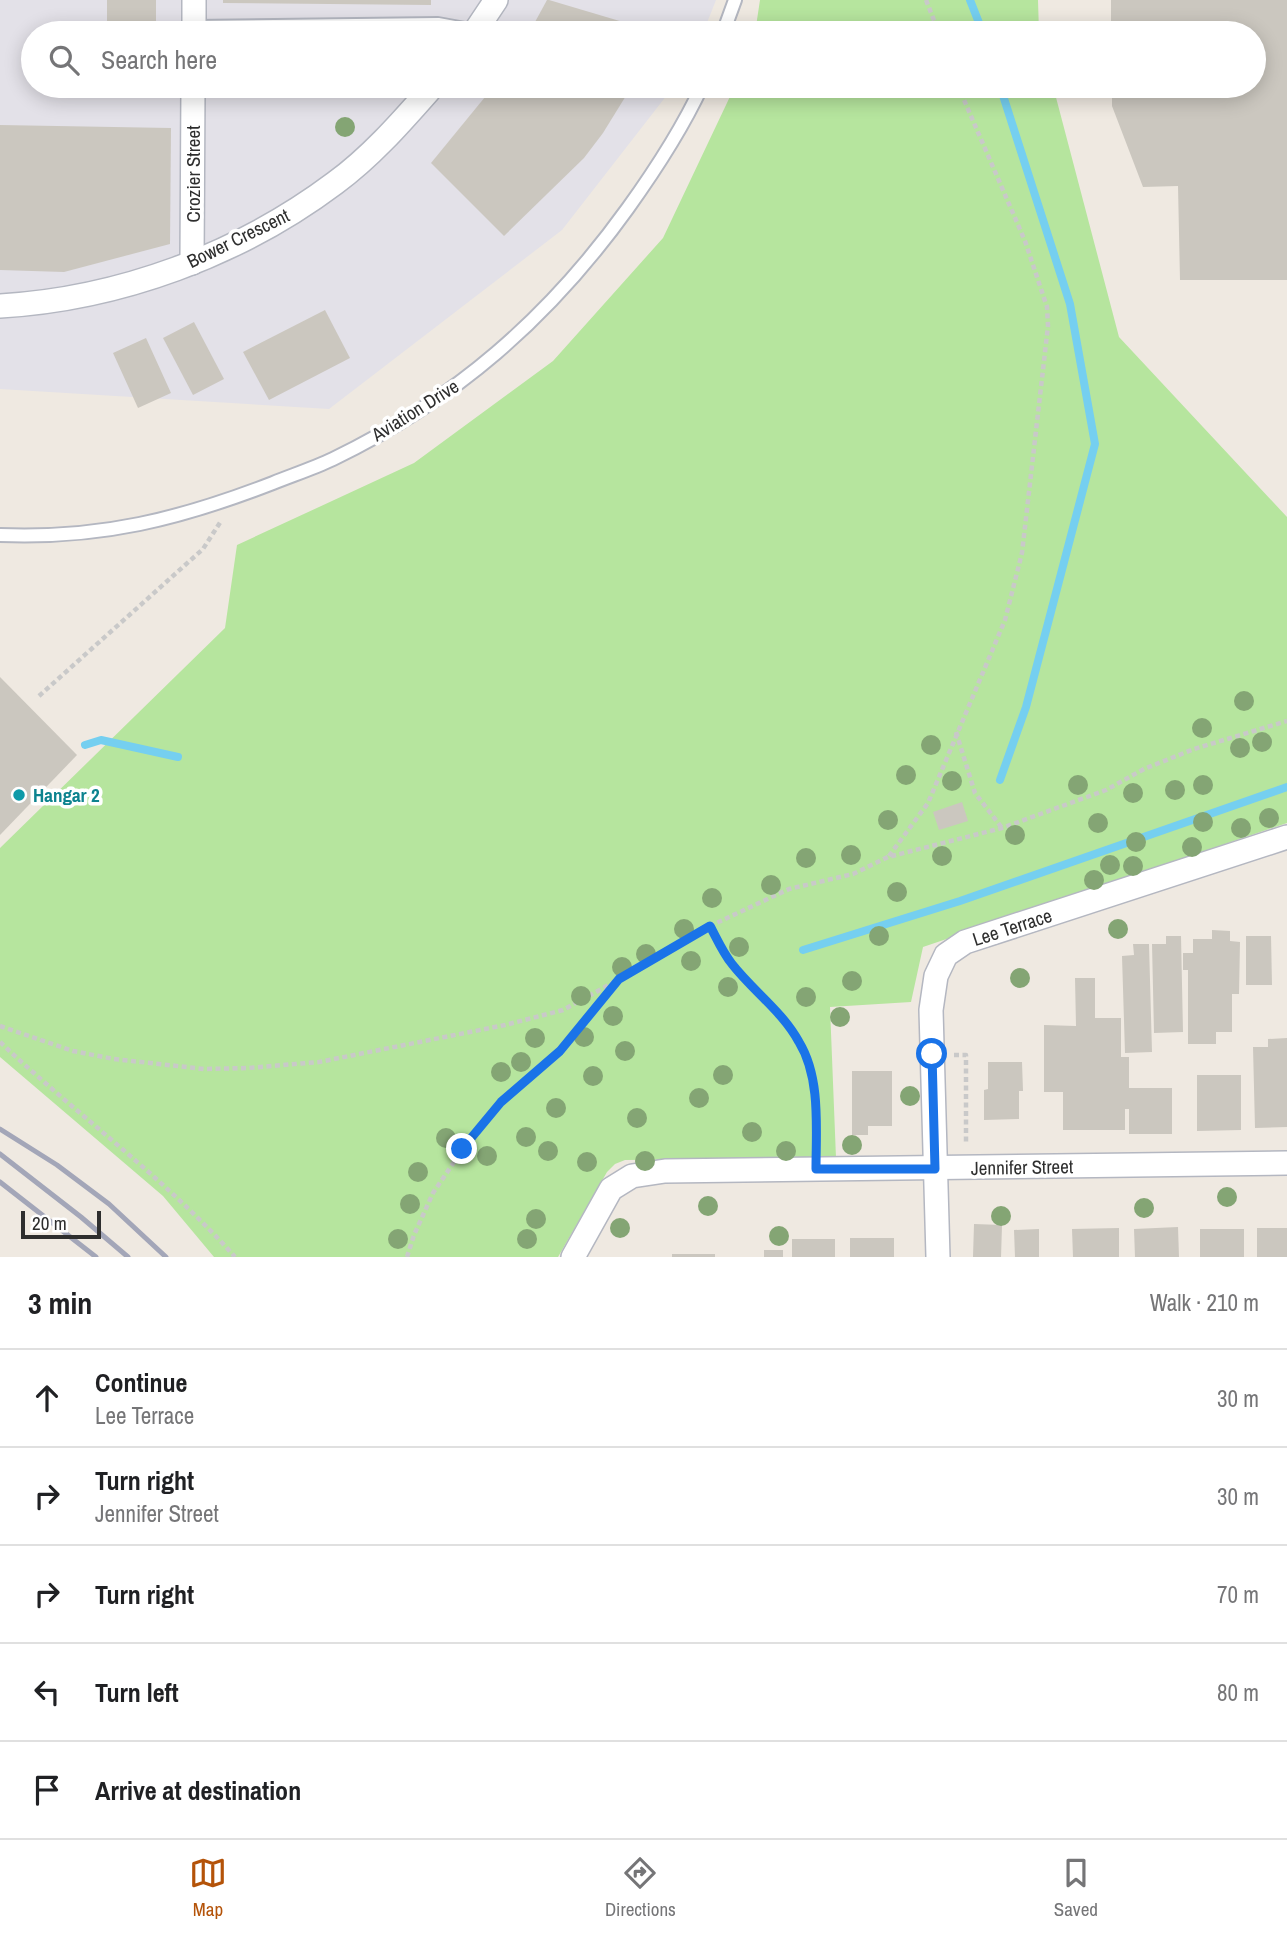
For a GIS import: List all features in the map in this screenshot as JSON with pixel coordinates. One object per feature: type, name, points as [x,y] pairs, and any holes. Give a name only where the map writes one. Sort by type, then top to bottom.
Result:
[{"type":"street","points":[[194,0],[194,21]]},
{"type":"street","points":[[482,21],[496,0]]},
{"type":"street","name":"Crozier Street","points":[[192,263],[193,98]]},
{"type":"street","name":"Bower Crescent","points":[[0,306],[83,297],[119,288],[192,263],[273,223],[336,183],[379,145],[422,98]]},
{"type":"street","name":"Lee Terrace","points":[[938,1257],[931,1010],[936,976],[946,956],[965,942],[1287,837]]},
{"type":"street","name":"Jennifer Street","points":[[573,1257],[611,1189],[632,1176],[665,1171],[1287,1163]]},
{"type":"lane","points":[[727,21],[735,0]]},
{"type":"lane","name":"Aviation Drive","points":[[0,535],[39,537],[97,533],[155,522],[237,497],[332,459],[410,417],[483,366],[540,315],[597,251],[647,181],[696,98]]},
{"type":"path","points":[[926,0],[934,21]]},
{"type":"path","points":[[888,857],[928,803],[1005,620],[1022,553],[1049,316],[1025,241],[963,98]]},
{"type":"path","points":[[39,696],[203,549],[237,497]]},
{"type":"path","points":[[0,1026],[73,1051],[114,1059],[204,1069],[319,1062],[505,1025],[563,1010],[710,926],[789,889],[853,874],[888,857],[1002,828],[1106,790],[1144,769],[1194,750],[1287,721]]},
{"type":"path","points":[[956,732],[975,793],[1002,828]]},
{"type":"path","points":[[710,926],[731,963],[781,1016],[800,1042],[814,1091],[816,1169]]},
{"type":"path","points":[[407,1257],[417,1226],[433,1193],[473,1134],[501,1102],[560,1051],[619,979]]},
{"type":"path","points":[[0,1042],[150,1172],[235,1257]]},
{"type":"path","points":[[932,1054],[966,1055],[966,1151]]},
{"type":"shaded area","points":[[0,0],[716,0],[708,21],[21,21],[21,98],[665,98],[562,230],[329,409],[0,389]]},
{"type":"green space","points":[[760,0],[1038,0],[1039,21],[757,21]]},
{"type":"green space","points":[[729,98],[1056,98],[1119,337],[1287,517],[1287,823],[923,947],[911,1002],[830,1007],[836,1158],[625,1160],[615,1164],[607,1172],[558,1257],[214,1257],[163,1196],[0,1057],[0,848],[225,628],[237,545],[414,463],[553,361],[663,238]]},
{"type":"building","points":[[107,0],[156,0],[156,21],[107,21]]},
{"type":"building","points":[[223,0],[431,0],[431,5],[223,3]]},
{"type":"building","points":[[549,0],[620,21],[536,21]]},
{"type":"building","points":[[1111,0],[1287,0],[1287,280],[1180,280],[1178,186],[1143,187],[1112,106],[1112,98],[1266,98],[1266,21],[1111,21]]},
{"type":"building","points":[[484,98],[625,98],[584,158],[504,236],[431,163]]},
{"type":"building","points":[[0,125],[171,128],[170,244],[64,272],[0,270]]},
{"type":"building","points":[[325,310],[350,358],[269,400],[243,352]]},
{"type":"building","points":[[194,322],[224,379],[193,395],[163,338]]},
{"type":"building","points":[[146,338],[171,393],[138,408],[113,353]]},
{"type":"building","name":"Hangar 2","points":[[0,677],[77,755],[0,835]]},
{"type":"building","points":[[962,802],[968,821],[939,830],[933,812]]},
{"type":"building","points":[[1212,930],[1230,931],[1230,941],[1240,942],[1239,994],[1232,994],[1232,1032],[1216,1032],[1216,1044],[1188,1044],[1188,970],[1183,970],[1183,953],[1193,953],[1193,939],[1212,939]]},
{"type":"building","points":[[1166,936],[1181,936],[1183,1032],[1154,1033],[1152,944],[1166,944]]},
{"type":"building","points":[[1246,936],[1271,936],[1272,985],[1246,985]]},
{"type":"building","points":[[1133,944],[1149,944],[1152,1052],[1125,1053],[1122,956],[1134,955]]},
{"type":"building","points":[[1075,978],[1095,978],[1095,1018],[1121,1018],[1121,1057],[1129,1057],[1129,1088],[1172,1088],[1172,1134],[1129,1134],[1129,1109],[1125,1109],[1125,1130],[1063,1130],[1063,1092],[1044,1092],[1044,1025],[1076,1026]]},
{"type":"building","points":[[1287,1038],[1287,1127],[1255,1128],[1253,1047],[1268,1047],[1268,1039]]},
{"type":"building","points":[[988,1062],[1022,1062],[1023,1091],[1019,1091],[1019,1119],[984,1120]]},
{"type":"building","points":[[852,1071],[892,1071],[892,1126],[868,1126],[868,1135],[852,1135]]},
{"type":"building","points":[[1197,1075],[1241,1075],[1241,1130],[1197,1131]]},
{"type":"building","points":[[974,1224],[1002,1225],[1001,1257],[973,1257]]},
{"type":"building","points":[[1178,1227],[1179,1257],[1135,1257],[1134,1229]]},
{"type":"building","points":[[1119,1228],[1119,1257],[1073,1257],[1072,1229]]},
{"type":"building","points":[[1257,1228],[1287,1228],[1287,1257],[1257,1257]]},
{"type":"building","points":[[1039,1229],[1039,1257],[1015,1257],[1014,1230]]},
{"type":"building","points":[[1200,1229],[1244,1229],[1244,1257],[1200,1257]]},
{"type":"building","points":[[850,1238],[894,1238],[894,1257],[850,1257]]},
{"type":"building","points":[[792,1239],[835,1239],[835,1257],[792,1257]]},
{"type":"building","points":[[764,1250],[783,1250],[783,1257],[764,1257]]},
{"type":"building","points":[[672,1254],[715,1254],[715,1257],[672,1257]]},
{"type":"waterway","points":[[970,0],[978,21]]},
{"type":"waterway","points":[[1000,780],[1026,707],[1095,444],[1070,304],[1004,98]]},
{"type":"waterway","points":[[85,745],[101,740],[178,757]]},
{"type":"waterway","points":[[803,950],[960,901],[1287,787]]},
{"type":"railway","points":[[0,1129],[57,1165],[109,1204],[166,1257]]},
{"type":"railway","points":[[0,1154],[128,1257]]},
{"type":"railway","points":[[0,1182],[96,1257]]},
{"type":"place","name":"Hangar 2","points":[[19,795]]},
{"type":"route","points":[[462,1149],[501,1102],[560,1051],[619,979],[710,926],[731,963],[781,1016],[800,1042],[814,1091],[816,1169],[935,1169],[932,1054]]}]
